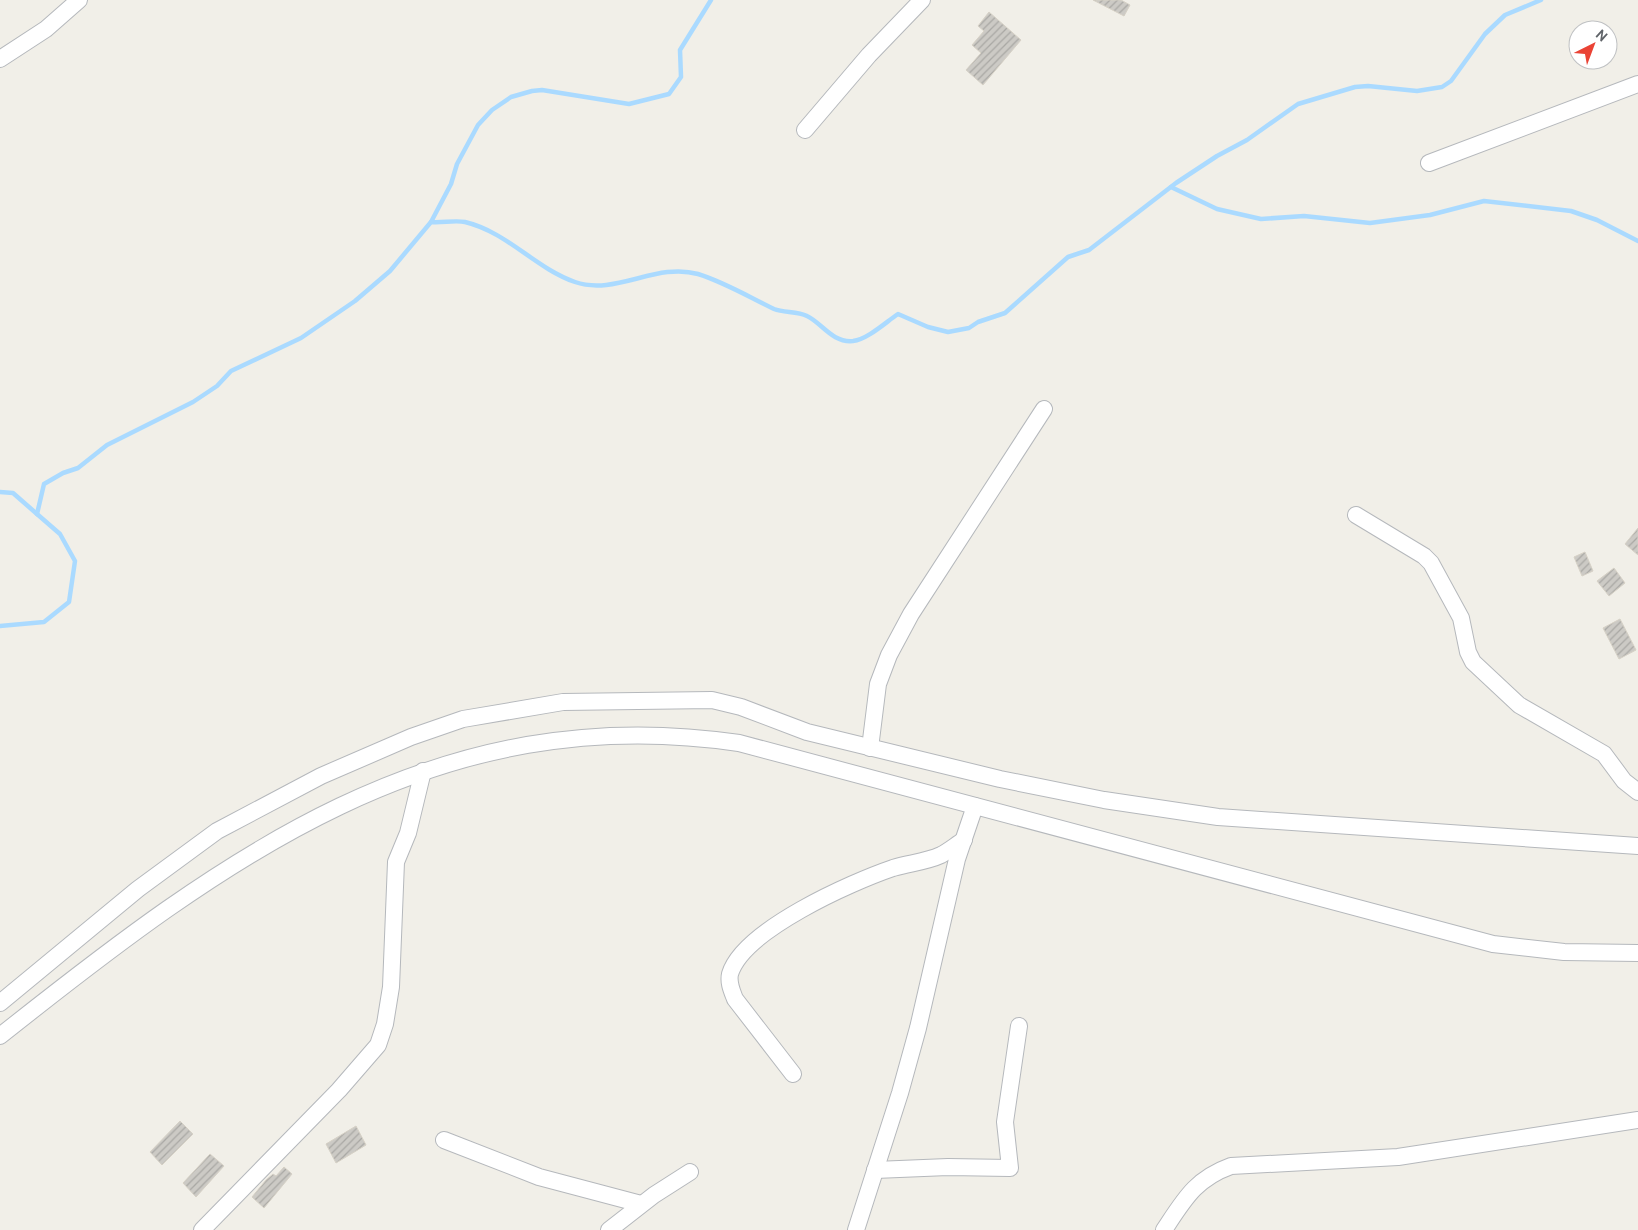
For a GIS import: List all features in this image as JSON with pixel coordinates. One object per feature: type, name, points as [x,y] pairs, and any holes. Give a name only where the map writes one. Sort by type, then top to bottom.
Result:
[{"type":"street","points":[[0,59],[46,29],[79,0]]},
{"type":"street","points":[[805,130],[869,55],[922,0]]},
{"type":"street","points":[[1429,163],[1638,84]]},
{"type":"street","points":[[870,748],[878,684],[889,655],[911,614],[1044,409]]},
{"type":"street","points":[[1356,515],[1419,552],[1431,563],[1461,618],[1468,652],[1479,669],[1519,705],[1598,750],[1624,781],[1638,792]]},
{"type":"street","points":[[0,1003],[138,889],[217,831],[321,776],[411,737],[463,719],[563,702],[712,700],[741,707],[807,732],[870,748],[1048,789],[1218,817],[1638,846]]},
{"type":"street","points":[[0,1036],[170,906],[290,830],[349,800],[423,771],[501,750],[579,738],[624,736],[682,737],[720,741],[767,750],[1429,929],[1493,944],[1564,952],[1638,953]]},
{"type":"street","points":[[202,1230],[339,1090],[378,1045],[385,1024],[392,987],[396,862],[408,833],[423,771]]},
{"type":"street","points":[[857,1229],[918,1028],[964,840],[975,806]]},
{"type":"street","points":[[793,1074],[735,1000],[730,987],[730,975],[736,961],[747,948],[768,932],[823,897],[896,867],[941,854],[964,840]]},
{"type":"street","points":[[876,1170],[956,1167],[1010,1168],[1005,1122],[1019,1026]]},
{"type":"street","points":[[1164,1230],[1195,1186],[1212,1172],[1230,1166],[1398,1157],[1638,1120]]},
{"type":"street","points":[[444,1140],[539,1177],[641,1204]]},
{"type":"street","points":[[608,1230],[641,1204],[690,1172]]},
{"type":"building","points":[[1093,0],[1121,0],[1130,5],[1124,16]]},
{"type":"building","points":[[989,12],[1021,40],[983,85],[966,70],[981,53],[972,45],[984,31],[978,26]]},
{"type":"building","points":[[1638,528],[1638,555],[1625,544]]},
{"type":"building","points":[[1585,552],[1593,571],[1582,576],[1574,557]]},
{"type":"building","points":[[1614,568],[1625,583],[1609,596],[1597,581]]},
{"type":"building","points":[[1620,619],[1636,650],[1619,659],[1603,628]]},
{"type":"building","points":[[180,1121],[193,1134],[162,1165],[150,1152]]},
{"type":"building","points":[[356,1126],[366,1145],[336,1163],[326,1144]]},
{"type":"building","points":[[210,1154],[224,1166],[196,1197],[183,1183]]},
{"type":"building","points":[[284,1167],[292,1174],[264,1208],[252,1197],[266,1180],[273,1174],[276,1176]]},
{"type":"waterway","points":[[0,626],[44,622],[69,602],[75,561],[60,534],[37,514],[44,484],[63,473],[78,468],[107,445],[193,402],[217,386],[231,371],[301,338],[355,301],[390,271],[431,222],[451,184],[457,164],[478,125],[492,110],[511,97],[542,90],[629,104],[669,94],[681,77],[680,50],[711,0]]},
{"type":"waterway","points":[[431,222],[461,221],[480,227],[508,242],[561,276],[575,282],[590,285],[606,285],[667,272],[682,271],[698,274],[727,285],[774,309],[807,316],[833,336],[846,341],[859,340],[865,337],[898,314],[928,327],[948,332],[969,328],[978,322],[1005,313],[1068,257],[1089,250],[1176,183],[1217,156],[1247,140],[1298,104],[1355,87],[1368,86],[1417,91],[1442,87],[1451,81],[1485,34],[1505,15],[1541,0]]},
{"type":"waterway","points":[[1171,187],[1217,209],[1261,219],[1304,216],[1370,223],[1430,215],[1484,201],[1571,211],[1597,220],[1638,241]]},
{"type":"waterway","points":[[0,492],[13,493],[37,514]]}]
